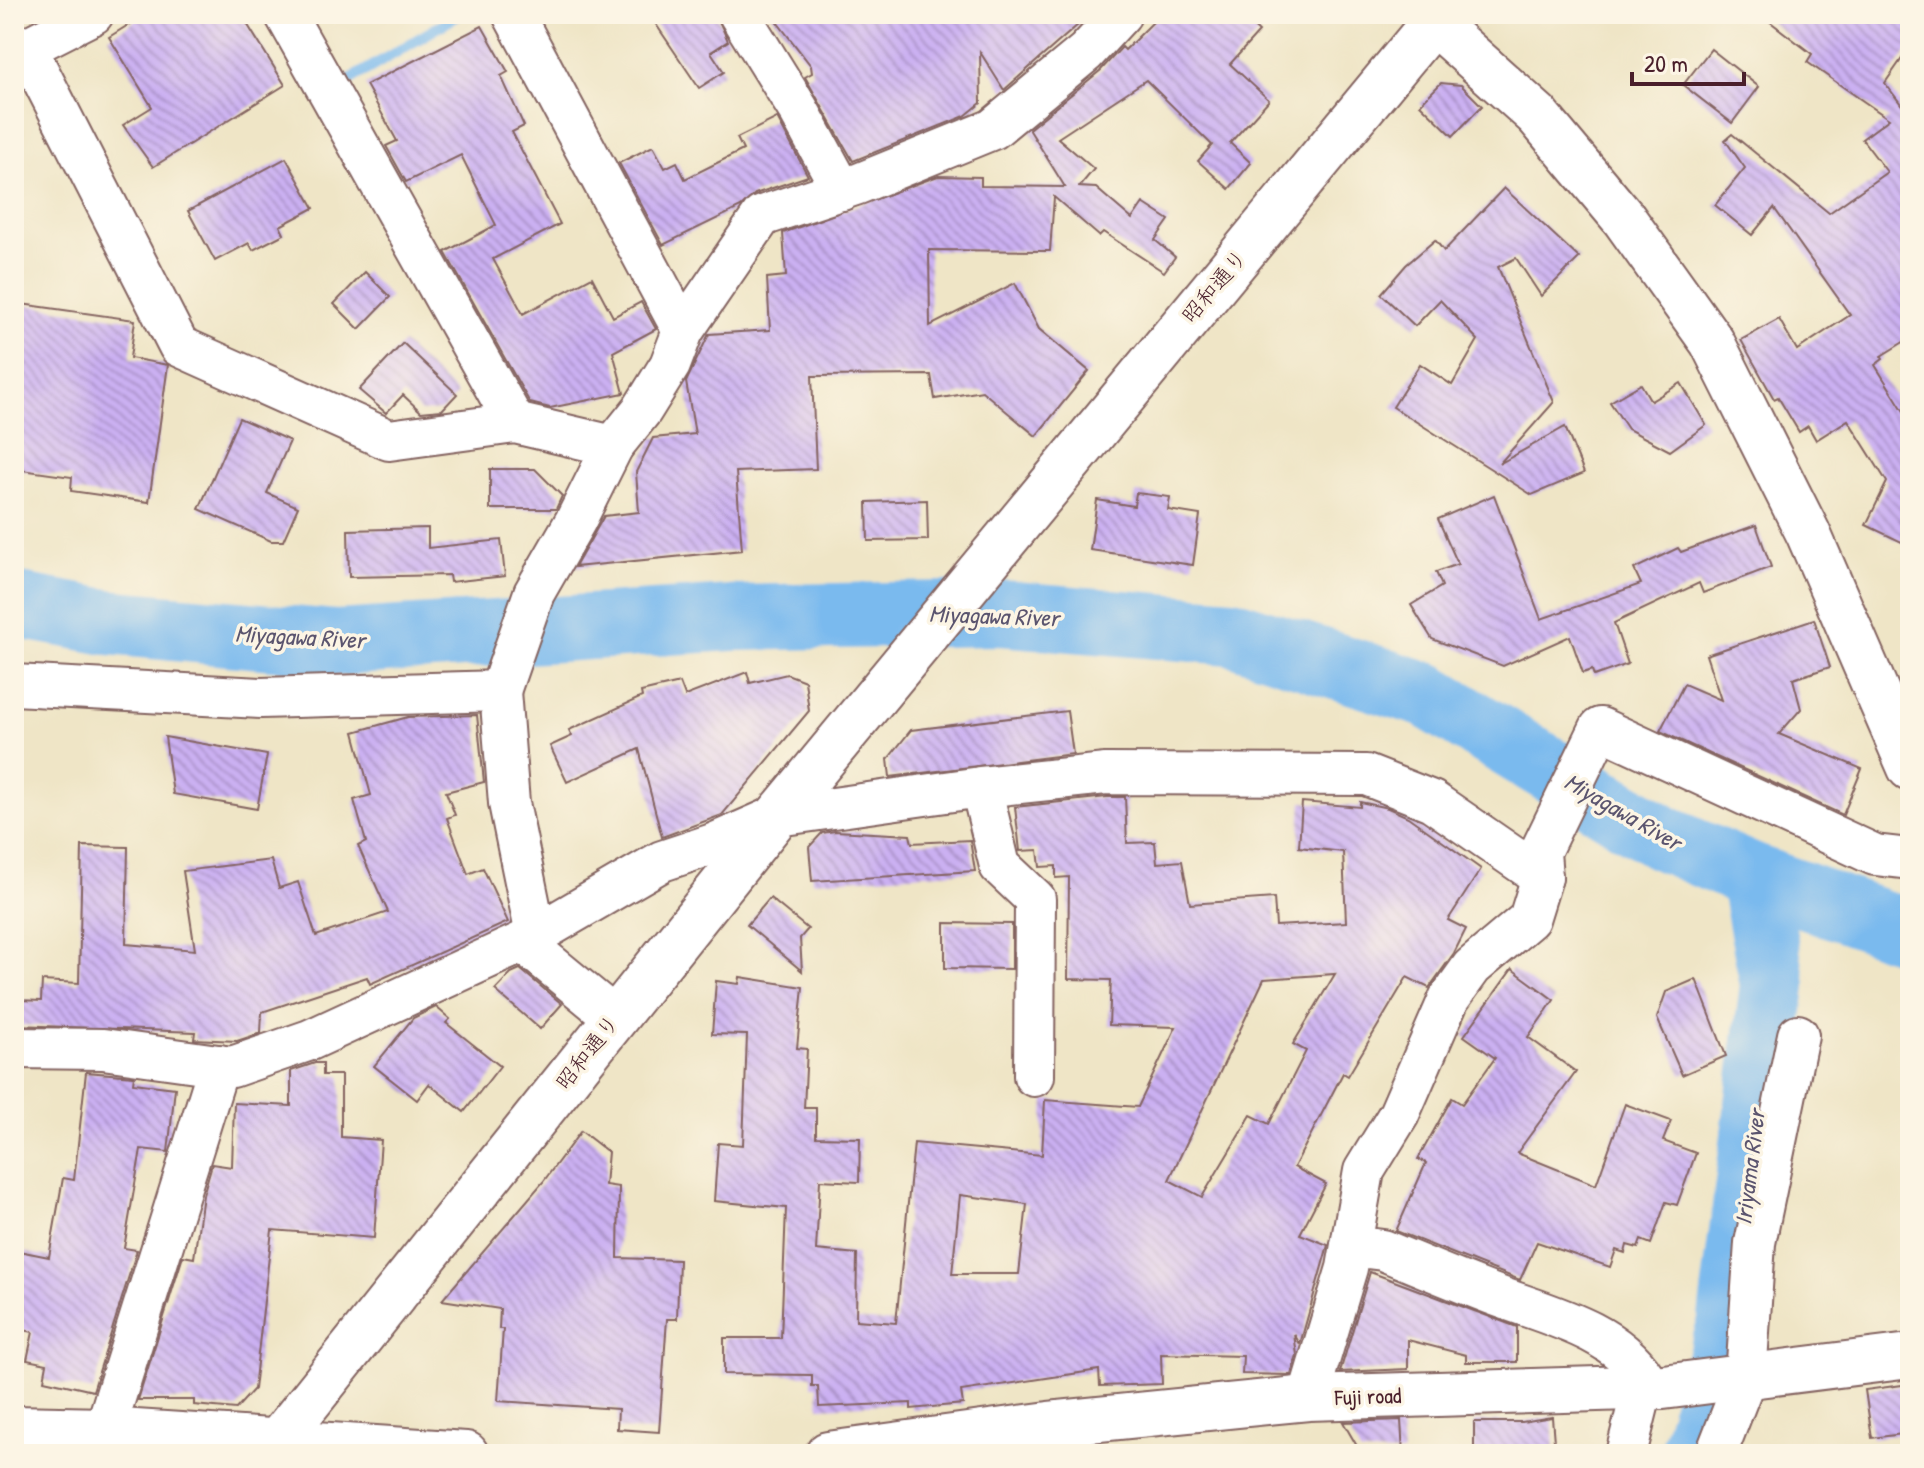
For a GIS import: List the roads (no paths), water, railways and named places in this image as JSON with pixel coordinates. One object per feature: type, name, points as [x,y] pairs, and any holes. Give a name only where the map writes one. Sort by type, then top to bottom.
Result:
[{"type":"main road","name":"昭和通り","points":[[277,1442],[614,1017],[1432,16]]},
{"type":"main road","points":[[1432,16],[1537,115],[1624,219],[1712,342],[1808,533],[1910,768]]},
{"type":"main road","name":"Fuji road","points":[[828,1454],[1049,1424],[1308,1398],[1652,1387],[1910,1356]]},
{"type":"main road","points":[[14,1428],[105,1430],[466,1454]]},
{"type":"street","points":[[93,14],[20,48],[179,346],[389,440],[515,423],[613,446]]},
{"type":"street","points":[[285,14],[515,423]]},
{"type":"street","points":[[513,14],[683,331]]},
{"type":"street","points":[[739,14],[798,109],[842,190]]},
{"type":"street","points":[[614,1017],[530,939],[509,803],[501,685],[534,593],[613,446],[642,410],[670,365],[683,331],[762,216],[842,190],[993,129],[1086,52],[1121,14]]},
{"type":"street","points":[[14,685],[261,698],[501,685]]},
{"type":"street","points":[[1308,1398],[1351,1246],[1364,1171],[1399,1114],[1449,999],[1472,967],[1529,919],[1541,865],[1600,728],[1875,855],[1910,859]]},
{"type":"street","points":[[14,1048],[103,1049],[232,1067],[310,1040],[530,939],[662,861],[713,844],[777,816],[981,787],[1106,774],[1366,775],[1432,801],[1541,865]]},
{"type":"street","points":[[981,787],[1000,866],[1035,899],[1034,1076]]},
{"type":"street","points":[[1716,1454],[1737,1378],[1755,1243],[1798,1035]]},
{"type":"street","points":[[105,1430],[219,1065]]},
{"type":"street","points":[[1351,1246],[1383,1250],[1575,1325],[1612,1344],[1635,1363],[1652,1387],[1626,1454]]},
{"type":"waterway","points":[[343,84],[460,14]]},
{"type":"waterway","name":"Miyagawa River","points":[[14,605],[107,622],[337,643],[732,618],[1000,613],[1231,632],[1427,695],[1661,837],[1753,877],[1910,933]]},
{"type":"waterway","name":"Iriyama River","points":[[1692,1454],[1730,1326],[1773,985],[1753,877]]}]
